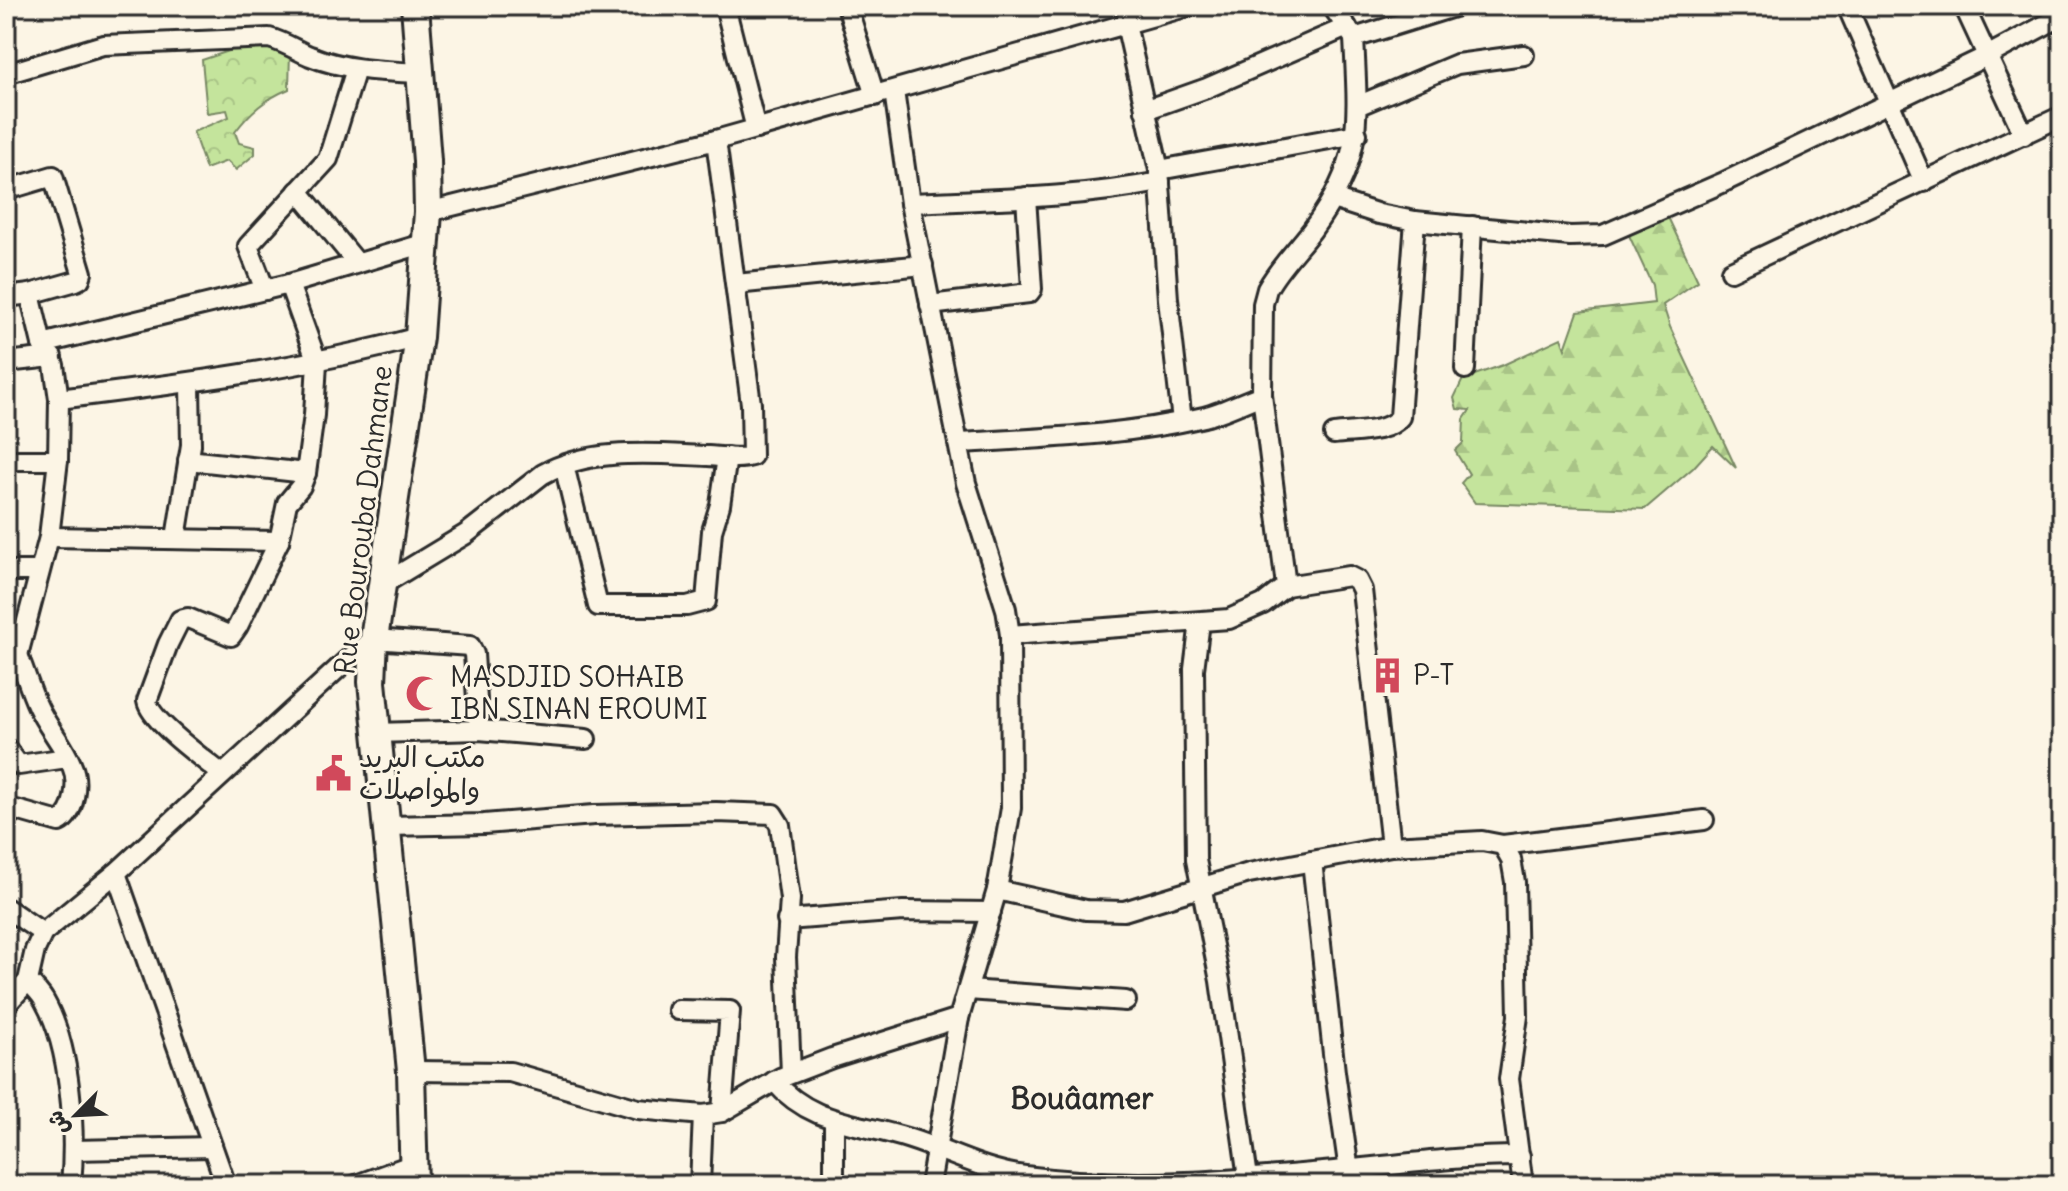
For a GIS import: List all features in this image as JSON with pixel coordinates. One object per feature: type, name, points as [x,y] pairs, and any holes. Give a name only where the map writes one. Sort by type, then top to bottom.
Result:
[{"type":"street","name":"Rue Bourouba Dahmane","points":[[414,1174],[411,1071],[372,682],[374,639],[385,583],[419,337],[428,212],[415,6]]},
{"type":"street","points":[[725,6],[756,129]]},
{"type":"street","points":[[847,6],[875,96]]},
{"type":"street","points":[[428,212],[716,140],[894,91],[1128,15],[1189,6]]},
{"type":"street","points":[[1286,586],[1262,395],[1263,304],[1267,289],[1333,199],[1344,177],[1357,134],[1350,32],[1332,6]]},
{"type":"street","points":[[1145,110],[1350,32],[1457,6]]},
{"type":"street","points":[[1847,6],[1924,182]]},
{"type":"street","points":[[1964,6],[2024,135]]},
{"type":"street","points":[[1128,15],[1159,176],[1168,299],[1182,421]]},
{"type":"street","points":[[1333,199],[1379,214],[1415,221],[1570,236],[1603,235],[1699,194],[1987,56],[2062,16]]},
{"type":"street","points":[[6,74],[103,45],[269,38],[289,44],[312,57],[356,69],[418,73]]},
{"type":"street","points":[[1357,106],[1457,64],[1524,55]]},
{"type":"street","points":[[265,290],[248,246],[328,159],[356,69]]},
{"type":"street","points":[[894,91],[910,203],[966,483],[1006,609],[1010,635],[1011,808],[997,890],[959,1018],[930,1185]]},
{"type":"street","points":[[1731,271],[2062,116]]},
{"type":"street","points":[[910,203],[1112,191],[1159,176],[1357,134]]},
{"type":"street","points":[[385,583],[466,534],[543,474],[564,465],[644,453],[748,458],[754,451],[751,404],[716,140]]},
{"type":"street","points":[[6,190],[53,176],[82,273],[76,281],[30,294],[6,297]]},
{"type":"street","points":[[298,191],[357,263]]},
{"type":"street","points":[[930,305],[1029,293],[1032,289],[1026,197]]},
{"type":"street","points":[[1334,434],[1391,426],[1400,417],[1415,221]]},
{"type":"street","points":[[1465,369],[1472,226]]},
{"type":"street","points":[[6,362],[426,243]]},
{"type":"street","points":[[736,284],[923,265]]},
{"type":"street","points":[[222,774],[159,720],[147,707],[147,701],[180,620],[188,618],[231,636],[279,541],[287,503],[301,486],[306,473],[317,362],[289,284]]},
{"type":"street","points":[[6,807],[59,822],[64,820],[72,802],[74,777],[71,763],[12,658],[49,537],[58,460],[59,399],[30,294]]},
{"type":"street","points":[[59,399],[190,384],[317,362],[419,337]]},
{"type":"street","points":[[176,538],[192,429],[190,384]]},
{"type":"street","points":[[958,443],[1090,436],[1207,416],[1262,395]]},
{"type":"street","points":[[564,465],[598,606],[687,606],[702,603],[707,597],[712,531],[720,505],[727,457]]},
{"type":"street","points":[[6,460],[58,460]]},
{"type":"street","points":[[188,460],[306,473]]},
{"type":"street","points":[[49,537],[279,541]]},
{"type":"street","points":[[6,571],[39,571]]},
{"type":"street","points":[[1010,635],[1229,619],[1250,611],[1286,586],[1349,576],[1357,580],[1362,590],[1391,846]]},
{"type":"street","points":[[1200,622],[1194,669],[1196,860],[1233,1058],[1248,1181]]},
{"type":"street","points":[[6,1005],[28,981],[35,950],[43,933],[116,873],[345,662],[374,639],[470,646],[474,654],[479,730]]},
{"type":"street","points":[[376,733],[479,730],[586,739]]},
{"type":"street","points":[[6,748],[19,765],[67,758]]},
{"type":"street","points":[[387,826],[484,824],[594,815],[773,814],[780,825],[789,883],[782,1077],[786,1095],[834,1120],[910,1139],[937,1151],[1023,1176],[1139,1184],[1349,1177],[1472,1156],[1520,1156]]},
{"type":"street","points":[[997,890],[1086,910],[1124,911],[1249,873],[1391,846],[1482,841],[1503,845],[1704,820]]},
{"type":"street","points":[[1503,845],[1511,859],[1515,882],[1518,1016],[1509,1079],[1523,1185]]},
{"type":"street","points":[[1312,861],[1349,1177]]},
{"type":"street","points":[[116,873],[226,1185]]},
{"type":"street","points":[[6,908],[43,933]]},
{"type":"street","points":[[787,920],[903,911],[991,912]]},
{"type":"street","points":[[28,981],[44,998],[54,1022],[70,1097],[74,1150],[71,1185]]},
{"type":"street","points":[[968,990],[1126,1001]]},
{"type":"street","points":[[678,1010],[730,1011],[722,1112]]},
{"type":"street","points":[[411,1071],[510,1072],[638,1109],[703,1115],[722,1112],[782,1077],[959,1018]]},
{"type":"street","points":[[700,1185],[703,1115]]},
{"type":"street","points":[[834,1120],[834,1185]]},
{"type":"street","points":[[74,1150],[212,1147]]},
{"type":"street","points":[[356,1185],[414,1174]]},
{"type":"green space","points":[[244,46],[290,51],[289,89],[259,107],[235,132],[239,143],[255,147],[255,154],[236,170],[227,161],[206,169],[193,132],[229,117],[227,110],[207,113],[202,60]]},
{"type":"green space","points":[[1667,215],[1698,281],[1663,305],[1670,327],[1736,468],[1713,446],[1693,468],[1645,509],[1475,503],[1461,483],[1469,474],[1455,451],[1463,443],[1464,419],[1470,410],[1457,409],[1454,398],[1463,379],[1503,365],[1561,338],[1565,349],[1578,312],[1654,303],[1652,285],[1627,231]]},
{"type":"place","name":"P-T","points":[[1387,675]]},
{"type":"place","name":"MASDJID SOHAIB IBN SINAN EROUMI","points":[[424,693]]},
{"type":"place","name":"مكتب البريد والمواصلات","points":[[333,773]]},
{"type":"district","name":"Bouâamer","points":[[1082,1099]]}]
